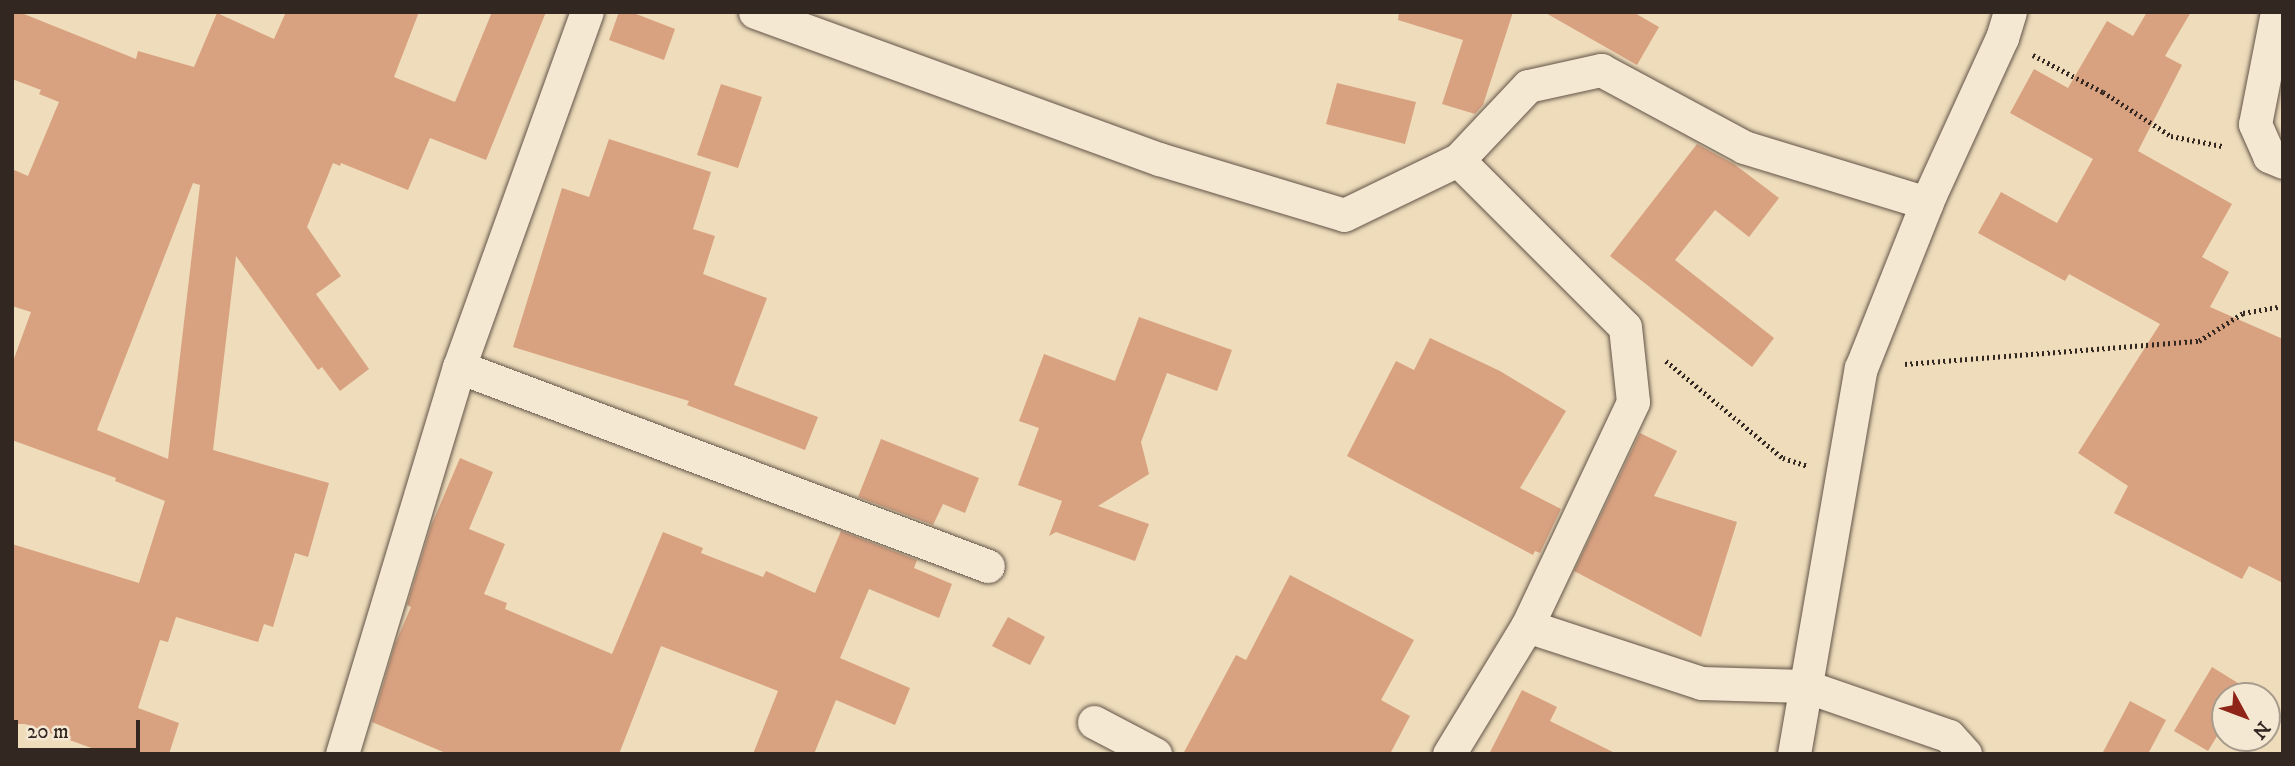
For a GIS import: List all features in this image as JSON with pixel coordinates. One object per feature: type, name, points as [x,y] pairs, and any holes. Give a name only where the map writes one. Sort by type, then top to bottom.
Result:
[{"type":"street","points":[[342,754],[459,367],[587,12]]},
{"type":"street","points":[[755,12],[1159,159],[1344,215],[1458,160],[1528,86],[1601,70],[1744,147],[1927,203]]},
{"type":"street","points":[[2276,159],[2255,124],[2277,12]]},
{"type":"street","points":[[1794,754],[1861,368],[1927,203],[2006,25]]},
{"type":"street","points":[[1450,754],[1527,626],[1633,402],[1625,327],[1458,160]]},
{"type":"street","points":[[459,367],[988,566]]},
{"type":"street","points":[[1527,626],[1701,683],[1805,686],[1949,736],[1965,754]]},
{"type":"street","points":[[1094,722],[1155,754]]},
{"type":"path","points":[[2006,25],[2171,136],[2276,159]]},
{"type":"path","points":[[1861,368],[2199,341],[2243,313],[2283,306]]},
{"type":"path","points":[[1625,327],[1783,458],[1842,478]]},
{"type":"building","points":[[12,12],[19,12],[136,59],[138,51],[194,67],[217,13],[274,39],[286,12],[419,12],[394,77],[455,102],[492,12],[546,12],[486,160],[430,138],[408,190],[341,163],[340,166],[333,163],[307,227],[341,276],[316,294],[369,369],[340,391],[322,367],[318,370],[236,256],[213,450],[329,483],[308,557],[295,553],[273,627],[264,624],[258,642],[176,617],[168,642],[160,640],[138,708],[179,723],[169,754],[108,754],[25,724],[12,724],[12,544],[139,583],[165,501],[115,481],[116,478],[12,440],[12,364],[31,312],[12,306],[12,169],[28,176],[59,102],[39,94],[41,90],[12,79]],"holes":[[[193,183],[200,185],[168,459],[97,430]]]},
{"type":"building","points":[[619,12],[631,12],[675,29],[664,60],[609,40]]},
{"type":"building","points":[[1399,12],[1513,12],[1483,105],[1475,114],[1442,104],[1463,40],[1398,20]]},
{"type":"building","points":[[1544,12],[1633,12],[1659,27],[1637,65]]},
{"type":"building","points":[[2147,12],[2191,12],[2165,56],[2182,65],[2138,151],[2232,204],[2202,257],[2229,272],[2210,307],[2283,339],[2283,583],[2249,566],[2242,579],[2114,513],[2128,486],[2078,453],[2160,324],[2069,274],[2065,281],[1978,233],[2001,192],[2057,223],[2093,159],[2010,113],[2034,69],[2068,88],[2107,21],[2133,36]]},
{"type":"building","points":[[1337,83],[1416,102],[1405,144],[1326,124]]},
{"type":"building","points":[[721,84],[762,97],[738,168],[697,155]]},
{"type":"building","points":[[609,139],[711,172],[693,229],[715,236],[703,274],[767,298],[734,385],[818,417],[805,450],[687,405],[689,401],[513,347],[562,188],[589,197]]},
{"type":"building","points":[[1697,144],[1734,164],[1779,198],[1749,237],[1715,210],[1675,260],[1774,338],[1752,367],[1610,256]]},
{"type":"building","points":[[1139,317],[1232,350],[1217,391],[1167,373],[1141,442],[1149,474],[1098,506],[1149,524],[1135,561],[1056,532],[1049,536],[1062,501],[1018,485],[1039,428],[1019,421],[1044,354],[1115,381]]},
{"type":"building","points":[[1430,338],[1500,371],[1566,411],[1520,488],[1561,509],[1540,553],[1535,551],[1533,555],[1347,456],[1396,361],[1414,370]]},
{"type":"building","points":[[1640,433],[1677,451],[1654,496],[1737,522],[1701,637],[1574,571]]},
{"type":"building","points":[[881,439],[979,478],[965,513],[943,504],[933,525],[858,497]]},
{"type":"building","points":[[460,458],[493,472],[469,529],[505,544],[484,594],[507,603],[505,609],[612,654],[663,532],[703,548],[701,553],[763,577],[766,571],[815,593],[841,531],[917,560],[914,568],[952,584],[939,618],[869,589],[840,658],[910,688],[895,725],[836,700],[814,754],[753,754],[778,691],[661,646],[619,754],[448,754],[372,722],[395,644],[411,607],[407,605],[431,526]]},
{"type":"building","points":[[1290,575],[1414,640],[1381,700],[1410,716],[1390,754],[1183,754],[1236,655],[1246,660]]},
{"type":"building","points":[[1008,617],[1045,637],[1030,665],[992,646]]},
{"type":"building","points":[[2212,667],[2236,682],[2211,682],[2211,746],[2208,751],[2174,731]]},
{"type":"building","points":[[1522,690],[1557,707],[1550,721],[1617,754],[1489,754]]},
{"type":"building","points":[[2130,701],[2166,720],[2148,754],[2102,754]]}]
